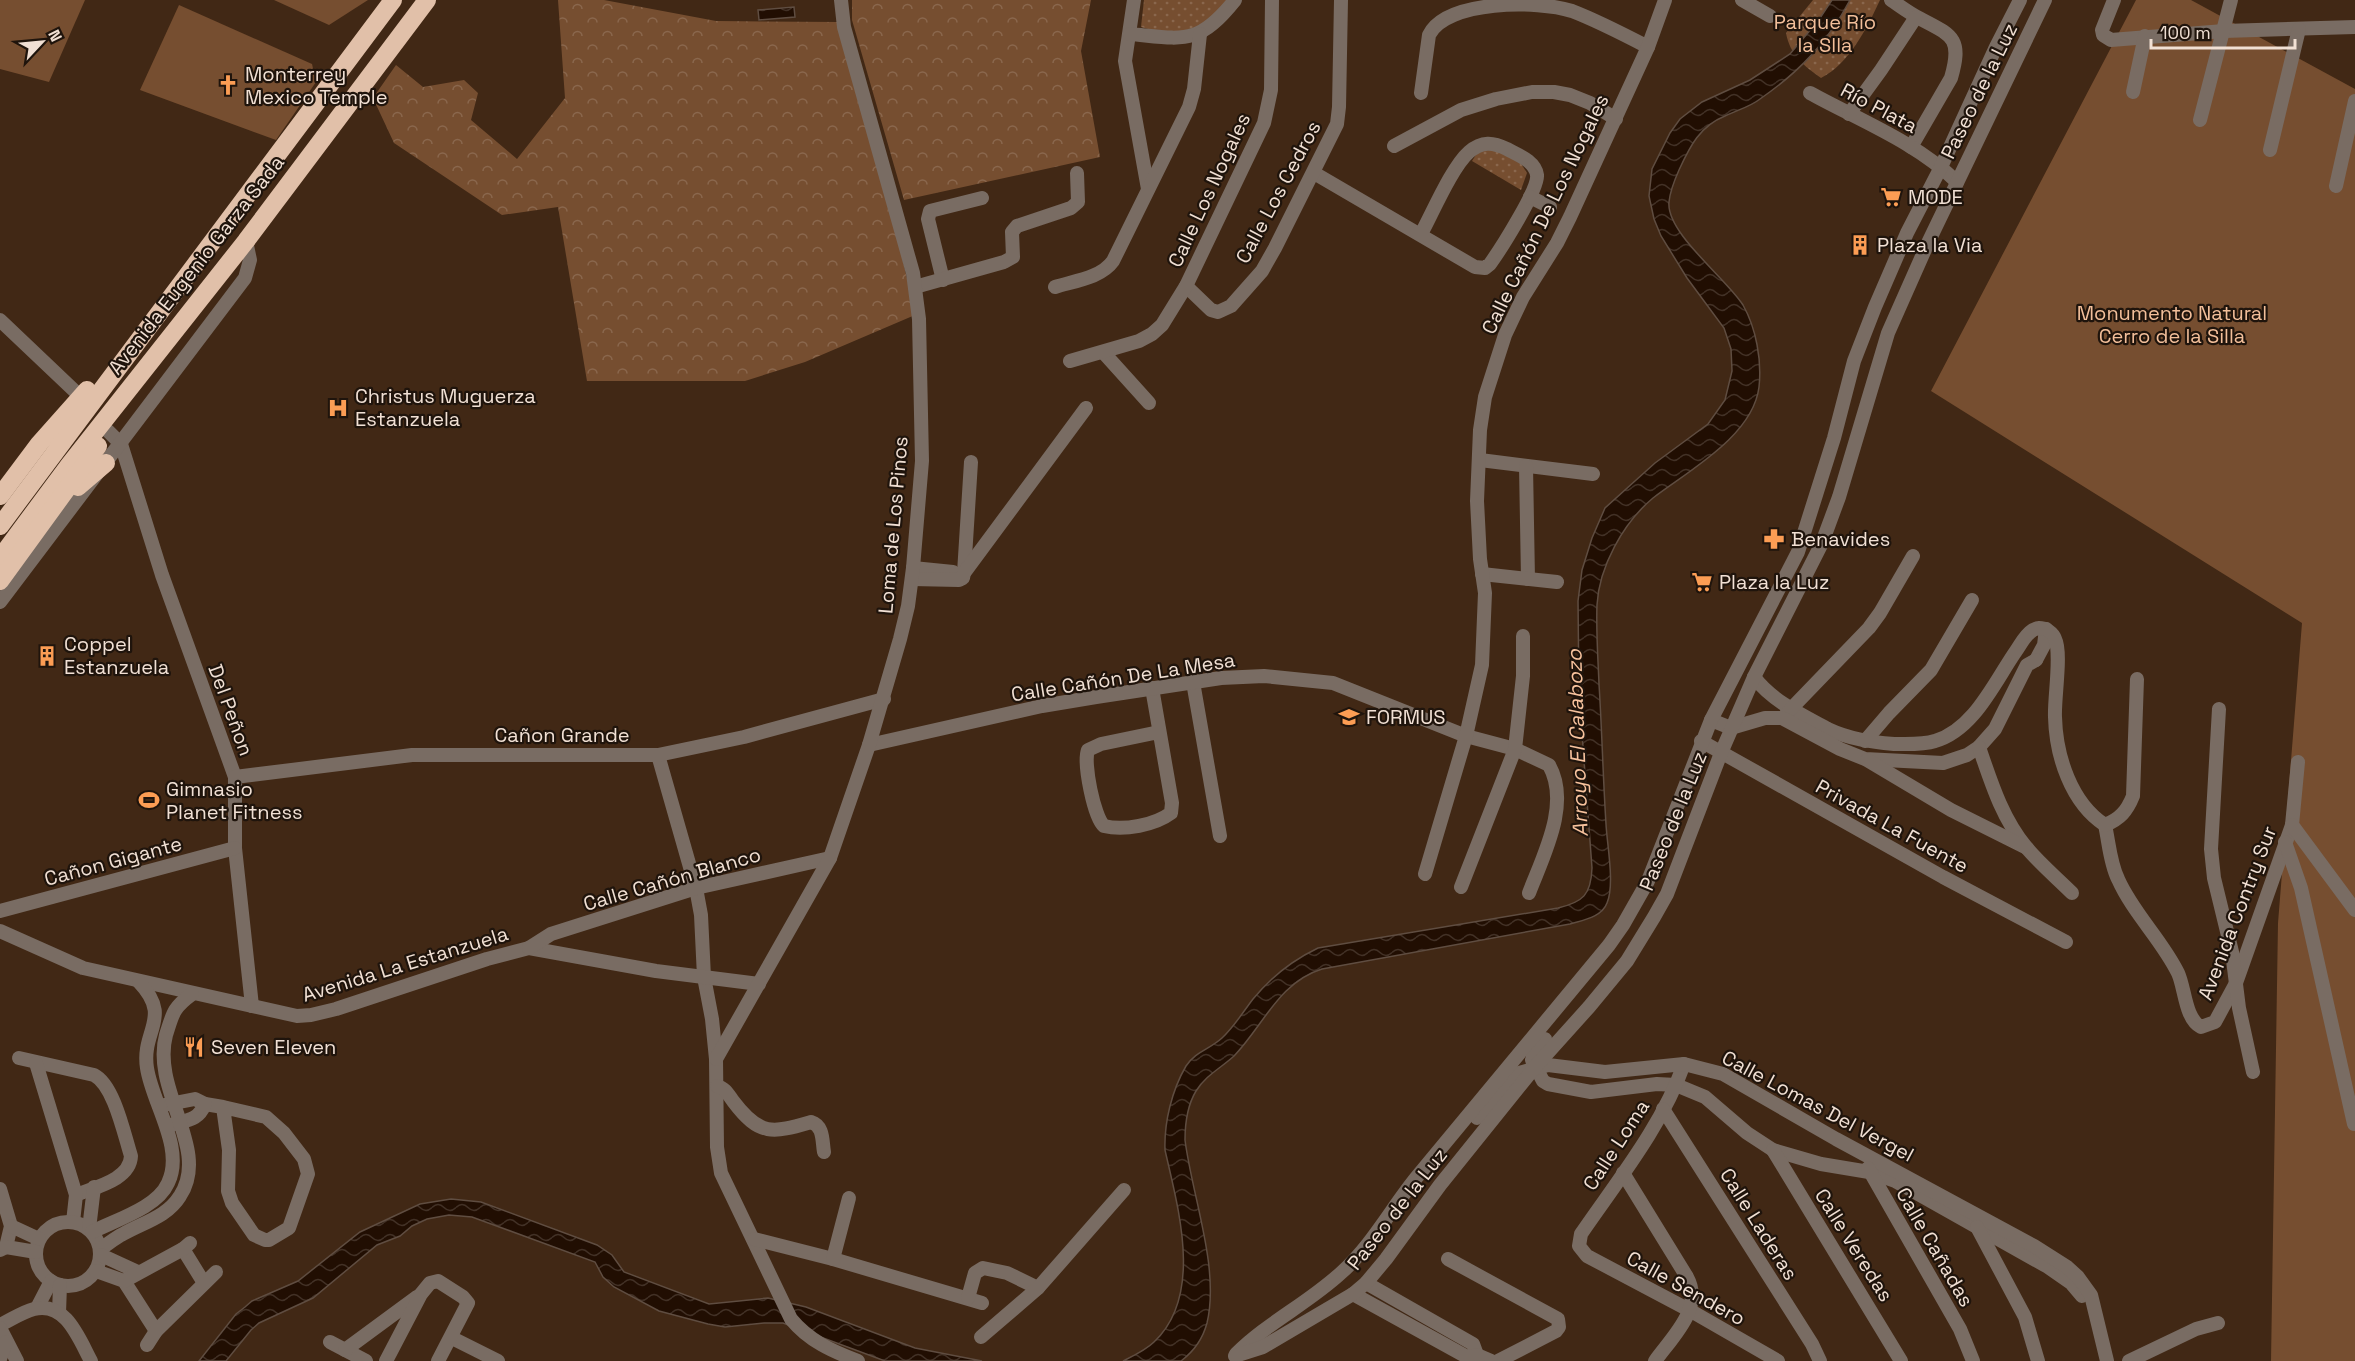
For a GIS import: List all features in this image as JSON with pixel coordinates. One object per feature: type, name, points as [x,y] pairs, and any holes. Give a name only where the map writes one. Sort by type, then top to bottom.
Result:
[{"type":"highway","name":"Avenida Eugenio Garza Sada","points":[[0,526],[123,358],[393,0]]},
{"type":"highway","name":"Avenida Eugenio Garza Sada","points":[[0,558],[246,241],[428,0]]},
{"type":"highway","points":[[0,496],[39,444],[111,363],[123,358]]},
{"type":"highway","points":[[0,580],[108,431],[129,389]]},
{"type":"highway","points":[[50,513],[106,463]]},
{"type":"street","name":"Loma de Los Pinos","points":[[716,1059],[830,858],[884,699],[900,639],[913,573],[922,461],[919,319],[915,287],[843,27],[841,0]]},
{"type":"street","points":[[1134,0],[1125,61],[1148,189]]},
{"type":"street","points":[[1130,34],[1177,39],[1200,34],[1219,20],[1235,0]]},
{"type":"street","name":"Calle Los Nogales","points":[[1070,361],[1152,334],[1162,325],[1186,286],[1264,123],[1271,90],[1272,0]]},
{"type":"street","name":"Calle Los Cedros","points":[[1186,286],[1211,310],[1218,312],[1231,306],[1262,271],[1337,124],[1341,0]]},
{"type":"street","name":"Calle Cañón De Los Nogales","points":[[1425,874],[1467,736],[1482,665],[1485,593],[1477,501],[1480,430],[1485,397],[1505,335],[1523,297],[1557,243],[1648,47],[1665,0]]},
{"type":"street","points":[[1742,0],[1770,16]]},
{"type":"street","points":[[1891,0],[1916,17],[1946,32],[1951,36],[1956,48],[1955,66],[1951,78],[1911,147]]},
{"type":"street","name":"Paseo de la Luz","points":[[1231,1358],[1255,1336],[1327,1286],[1356,1259],[1394,1205],[1577,985],[1623,925],[1648,881],[1701,741],[1798,552],[1831,449],[1854,361],[1875,307],[1907,233],[2020,0]]},
{"type":"street","name":"Paseo de la Luz","points":[[1231,1358],[1263,1347],[1353,1294],[1366,1283],[1440,1185],[1535,1067],[1627,961],[1659,910],[1731,728],[1776,632],[1822,543],[1858,434],[1882,346],[1926,245],[2045,0]]},
{"type":"street","points":[[2114,0],[2102,26],[2103,35],[2111,40],[2224,31],[2355,27]]},
{"type":"street","points":[[2200,120],[2231,0]]},
{"type":"street","points":[[1421,93],[1432,28],[1450,16],[1471,8],[1542,4],[1570,10],[1648,47]]},
{"type":"street","points":[[1848,114],[1916,17]]},
{"type":"street","points":[[2270,150],[2299,29]]},
{"type":"street","points":[[1055,287],[1096,274],[1109,267],[1189,107],[1194,89],[1200,34]]},
{"type":"street","points":[[2133,92],[2145,36]]},
{"type":"street","points":[[1394,146],[1461,110],[1496,99],[1532,92],[1570,95],[1590,103],[1616,119]]},
{"type":"street","name":"Río Plata","points":[[1810,93],[1911,147],[1941,167],[1957,182]]},
{"type":"street","points":[[2336,186],[2355,101]]},
{"type":"street","points":[[1314,173],[1475,267],[1485,268],[1495,257],[1530,197],[1537,175],[1529,161],[1496,144],[1479,145],[1462,159],[1420,234]]},
{"type":"street","points":[[915,287],[1004,262],[1013,257],[1012,232],[1017,226],[1071,208],[1078,202],[1077,173]]},
{"type":"street","points":[[1530,197],[1550,207]]},
{"type":"street","points":[[943,280],[928,219],[930,211],[982,198]]},
{"type":"street","points":[[1907,233],[1926,245]]},
{"type":"street","points":[[0,602],[246,278],[250,260],[246,241]]},
{"type":"street","points":[[0,320],[81,397]]},
{"type":"street","points":[[1103,352],[1149,403]]},
{"type":"street","points":[[964,573],[1086,408]]},
{"type":"street","points":[[108,431],[121,444]]},
{"type":"street","name":"Del Peñon","points":[[121,444],[162,575],[235,777],[236,848],[252,1006]]},
{"type":"street","points":[[1480,460],[1593,474]]},
{"type":"street","points":[[964,573],[971,462]]},
{"type":"street","points":[[1526,466],[1528,579]]},
{"type":"street","points":[[1711,720],[1731,728],[1787,713],[1869,628],[1913,556]]},
{"type":"street","points":[[913,573],[964,573]]},
{"type":"street","points":[[1482,574],[1557,582]]},
{"type":"street","points":[[1865,741],[1931,670],[1972,600]]},
{"type":"street","points":[[1761,623],[1776,632]]},
{"type":"street","points":[[1787,713],[1834,732],[1865,741],[1899,744],[1936,741],[1959,728],[1981,705],[2024,638],[2038,628],[2046,629],[2056,640],[2058,650],[2055,695],[2056,735]]},
{"type":"street","points":[[1865,759],[1943,763],[1967,755],[1979,747],[1995,729],[2027,665],[2036,660],[2044,645],[2046,629]]},
{"type":"street","points":[[1461,887],[1515,749],[1523,676],[1522,636]]},
{"type":"street","points":[[2036,660],[2040,661],[2046,670],[2047,714],[2076,795],[2094,819],[2105,825],[2122,816],[2133,796],[2137,679]]},
{"type":"street","name":"Calle Cañón De La Mesa","points":[[869,745],[1042,706],[1221,678],[1264,676],[1333,683],[1467,736],[1515,749],[1549,765],[1555,779],[1557,801],[1555,817],[1529,893]]},
{"type":"street","points":[[1754,677],[1787,713],[1840,749],[1865,759],[1988,830],[2027,848]]},
{"type":"street","points":[[1193,682],[1220,836]]},
{"type":"street","points":[[1152,688],[1172,803],[1171,813],[1157,821],[1117,828],[1104,826],[1097,816],[1086,763],[1088,750],[1101,744],[1159,732]]},
{"type":"street","name":"Cañon Grande","points":[[235,777],[412,754],[658,755],[744,737],[884,699]]},
{"type":"street","points":[[1981,705],[2001,717]]},
{"type":"street","points":[[2219,709],[2211,849],[2214,878],[2232,952],[2253,1072]]},
{"type":"street","name":"Privada La Fuente","points":[[1701,741],[1942,877],[2066,942]]},
{"type":"street","points":[[1936,741],[1943,763]]},
{"type":"street","points":[[1979,747],[2003,811],[2027,848],[2072,893]]},
{"type":"street","points":[[658,755],[696,888],[701,915],[704,977],[712,1019],[716,1059],[717,1147],[721,1173],[783,1304],[801,1332],[822,1345],[858,1361]]},
{"type":"street","points":[[2292,825],[2298,762]]},
{"type":"street","points":[[1988,830],[2003,811]]},
{"type":"street","name":"Avenida Contry Sur","points":[[2105,825],[2116,877],[2177,971],[2196,1024],[2201,1027],[2215,1022],[2236,983],[2292,825]]},
{"type":"street","name":"Avenida Contry Sur","points":[[2292,825],[2355,910]]},
{"type":"street","points":[[2285,842],[2301,888],[2354,1124]]},
{"type":"street","name":"Cañon Gigante","points":[[0,911],[236,848]]},
{"type":"street","points":[[1656,856],[1678,866]]},
{"type":"street","name":"Calle Cañón Blanco","points":[[529,948],[551,934],[696,888],[830,858]]},
{"type":"street","name":"Avenida La Estanzuela","points":[[0,931],[83,968],[297,1016],[311,1016],[487,958],[529,948],[656,971],[759,984]]},
{"type":"street","points":[[90,1231],[137,1211],[161,1194],[168,1185],[172,1172],[173,1124],[166,1104],[148,1075],[146,1059],[156,1014],[155,1006],[149,993],[139,982]]},
{"type":"street","points":[[1568,1067],[1557,1086],[1543,1081],[1532,1056],[1564,1014],[1574,997],[1577,985]]},
{"type":"street","points":[[166,1104],[163,1046],[175,1009],[192,994]]},
{"type":"street","points":[[19,1058],[94,1075],[100,1078],[109,1089],[131,1156],[131,1164],[123,1174],[76,1195]]},
{"type":"street","points":[[36,1063],[76,1195],[73,1222]]},
{"type":"street","name":"Calle Lomas Del Vergel","points":[[1535,1067],[1556,1065],[1605,1072],[1684,1064],[1701,1066],[1723,1074],[2053,1257],[2067,1267],[2085,1285],[2091,1295],[2107,1361]]},
{"type":"street","name":"Calle Loma","points":[[1579,1245],[1581,1234],[1663,1109],[1684,1064]]},
{"type":"street","points":[[1438,1152],[1471,1126],[1513,1078],[1535,1067]]},
{"type":"street","points":[[1602,1091],[1605,1072]]},
{"type":"street","name":"Calle Lomas Del Vergel","points":[[1557,1086],[1579,1091],[1602,1091],[1644,1085],[1676,1084],[1705,1097],[1747,1133],[1773,1150],[1821,1164],[1869,1172],[1917,1192],[2061,1276],[2095,1308]]},
{"type":"street","points":[[717,1086],[723,1088],[758,1126],[767,1131],[778,1131],[811,1122],[817,1124],[820,1128],[824,1152]]},
{"type":"street","points":[[166,1104],[195,1099],[206,1104],[223,1107],[266,1117],[284,1133],[306,1165],[308,1174],[291,1224],[286,1231],[269,1240],[254,1235],[232,1203],[228,1191],[229,1150],[223,1107]]},
{"type":"street","points":[[173,1124],[201,1114],[206,1104]]},
{"type":"street","name":"Calle Laderas","points":[[1663,1109],[1812,1344],[1820,1361]]},
{"type":"street","points":[[90,1231],[73,1222],[57,1223],[44,1233],[38,1246],[39,1269],[55,1283],[77,1285],[84,1282],[96,1271],[100,1252],[123,1234],[164,1213],[180,1196],[186,1184],[189,1163],[185,1138],[173,1124]]},
{"type":"street","name":"Calle Veredas","points":[[1773,1150],[1901,1361]]},
{"type":"street","name":"Calle Cañadas","points":[[1864,1154],[1869,1172],[1960,1329],[1973,1361]]},
{"type":"street","points":[[1623,1173],[1692,1284],[1694,1298],[1691,1311],[1655,1361]]},
{"type":"street","points":[[94,1187],[90,1231],[100,1252],[138,1272]]},
{"type":"street","points":[[0,1189],[11,1226],[3,1248],[38,1246]]},
{"type":"street","points":[[981,1337],[1038,1288],[1124,1190]]},
{"type":"street","points":[[833,1259],[849,1198]]},
{"type":"street","points":[[11,1226],[38,1246]]},
{"type":"street","points":[[1977,1227],[2025,1317],[2038,1361]]},
{"type":"street","points":[[754,1239],[833,1259],[982,1303]]},
{"type":"street","name":"Calle Sendero","points":[[1579,1245],[1587,1256],[1691,1311],[1778,1361]]},
{"type":"street","points":[[124,1281],[186,1246],[204,1283]]},
{"type":"street","points":[[1448,1259],[1558,1319],[1556,1331],[1498,1361]]},
{"type":"street","points":[[968,1298],[975,1273],[983,1268],[1007,1273],[1038,1288]]},
{"type":"street","points":[[96,1271],[124,1281],[156,1331]]},
{"type":"street","points":[[147,1345],[156,1331],[216,1272]]},
{"type":"street","points":[[386,1361],[421,1294],[430,1282],[438,1281],[467,1300],[467,1308],[438,1361]]},
{"type":"street","points":[[16,1361],[0,1327],[37,1308],[55,1283]]},
{"type":"street","points":[[55,1283],[59,1313]]},
{"type":"street","points":[[1366,1283],[1473,1344],[1477,1355]]},
{"type":"street","points":[[345,1350],[421,1294]]},
{"type":"street","points":[[1353,1294],[1467,1357],[1477,1355],[1491,1361]]},
{"type":"street","points":[[1379,1308],[1389,1296]]},
{"type":"street","points":[[37,1308],[59,1313],[72,1325],[91,1361]]},
{"type":"street","points":[[2129,1361],[2196,1329],[2218,1323]]},
{"type":"street","points":[[452,1338],[498,1361]]},
{"type":"street","points":[[0,1359],[6,1342]]},
{"type":"street","points":[[330,1342],[366,1361]]},
{"type":"green space","points":[[0,0],[85,0],[49,82],[0,69]]},
{"type":"green space","points":[[274,0],[368,0],[329,25]]},
{"type":"green space","points":[[558,0],[604,0],[716,21],[838,22],[900,247],[915,315],[805,362],[745,381],[587,381],[558,207],[502,215],[394,143],[373,98],[396,65],[423,87],[464,80],[478,93],[471,120],[517,159],[565,98]]},
{"type":"green space","points":[[852,0],[1091,0],[1081,51],[1100,157],[904,200],[852,20]]},
{"type":"green space","points":[[1144,0],[1230,0],[1200,27],[1181,33],[1170,33],[1141,27]]},
{"type":"green space","name":"Parque Río la Slla","points":[[1813,0],[1880,0],[1849,55],[1821,78],[1794,54],[1786,33]]},
{"type":"green space","name":"Monumento Natural Cerro de la Silla","points":[[2136,0],[2191,0],[2355,89],[2355,1361],[2271,1361],[2278,923],[2302,623],[1931,391]]},
{"type":"green space","points":[[179,5],[312,64],[316,82],[276,140],[140,90]]},
{"type":"green space","points":[[1493,146],[1520,162],[1527,173],[1521,190],[1472,161],[1479,150]]},
{"type":"water","points":[[1832,0],[1850,0],[1822,43],[1800,67],[1774,89],[1752,104],[1716,120],[1702,131],[1687,153],[1670,194],[1671,214],[1677,228],[1735,294],[1748,314],[1757,344],[1760,366],[1759,387],[1754,405],[1732,437],[1717,451],[1653,498],[1632,520],[1614,547],[1602,576],[1597,605],[1597,625],[1610,875],[1609,895],[1605,908],[1597,915],[1570,924],[1322,969],[1307,975],[1283,994],[1234,1056],[1200,1085],[1193,1097],[1186,1121],[1185,1140],[1188,1162],[1204,1232],[1210,1279],[1210,1302],[1203,1334],[1181,1361],[1123,1361],[1154,1342],[1169,1323],[1179,1300],[1183,1276],[1183,1250],[1165,1139],[1173,1096],[1181,1075],[1190,1061],[1226,1034],[1253,999],[1275,976],[1318,948],[1558,908],[1574,903],[1587,891],[1592,868],[1579,693],[1578,601],[1582,570],[1605,508],[1655,463],[1708,424],[1725,400],[1732,371],[1731,349],[1724,328],[1687,278],[1661,236],[1654,219],[1649,196],[1652,169],[1670,133],[1680,119],[1702,102],[1750,80],[1790,54],[1818,21]]},
{"type":"water","points":[[794,7],[795,17],[759,20],[758,10]]},
{"type":"water","points":[[451,1199],[481,1202],[597,1245],[612,1255],[624,1272],[709,1304],[768,1298],[806,1307],[915,1348],[982,1361],[885,1361],[783,1323],[725,1327],[659,1311],[614,1287],[603,1277],[595,1262],[472,1217],[449,1215],[427,1219],[412,1226],[400,1236],[377,1245],[313,1298],[259,1323],[226,1361],[199,1361],[236,1314],[252,1301],[298,1281],[360,1232],[420,1204]]},
{"type":"place","name":"Monterrey Mexico Temple","points":[[228,85]]},
{"type":"place","name":"MODE","points":[[1891,197]]},
{"type":"place","name":"Plaza la Via","points":[[1860,245]]},
{"type":"place","name":"Christus Muguerza Estanzuela","points":[[338,408]]},
{"type":"place","name":"Benavides","points":[[1774,539]]},
{"type":"place","name":"Plaza la Luz","points":[[1702,582]]},
{"type":"place","name":"Coppel Estanzuela","points":[[47,656]]},
{"type":"place","name":"FORMUS","points":[[1349,717]]},
{"type":"place","name":"Gimnasio Planet Fitness","points":[[149,800]]},
{"type":"place","name":"Seven Eleven","points":[[194,1047]]},
{"type":"water label","name":"Arroyo El Calabozo","points":[[1577,743]]}]
